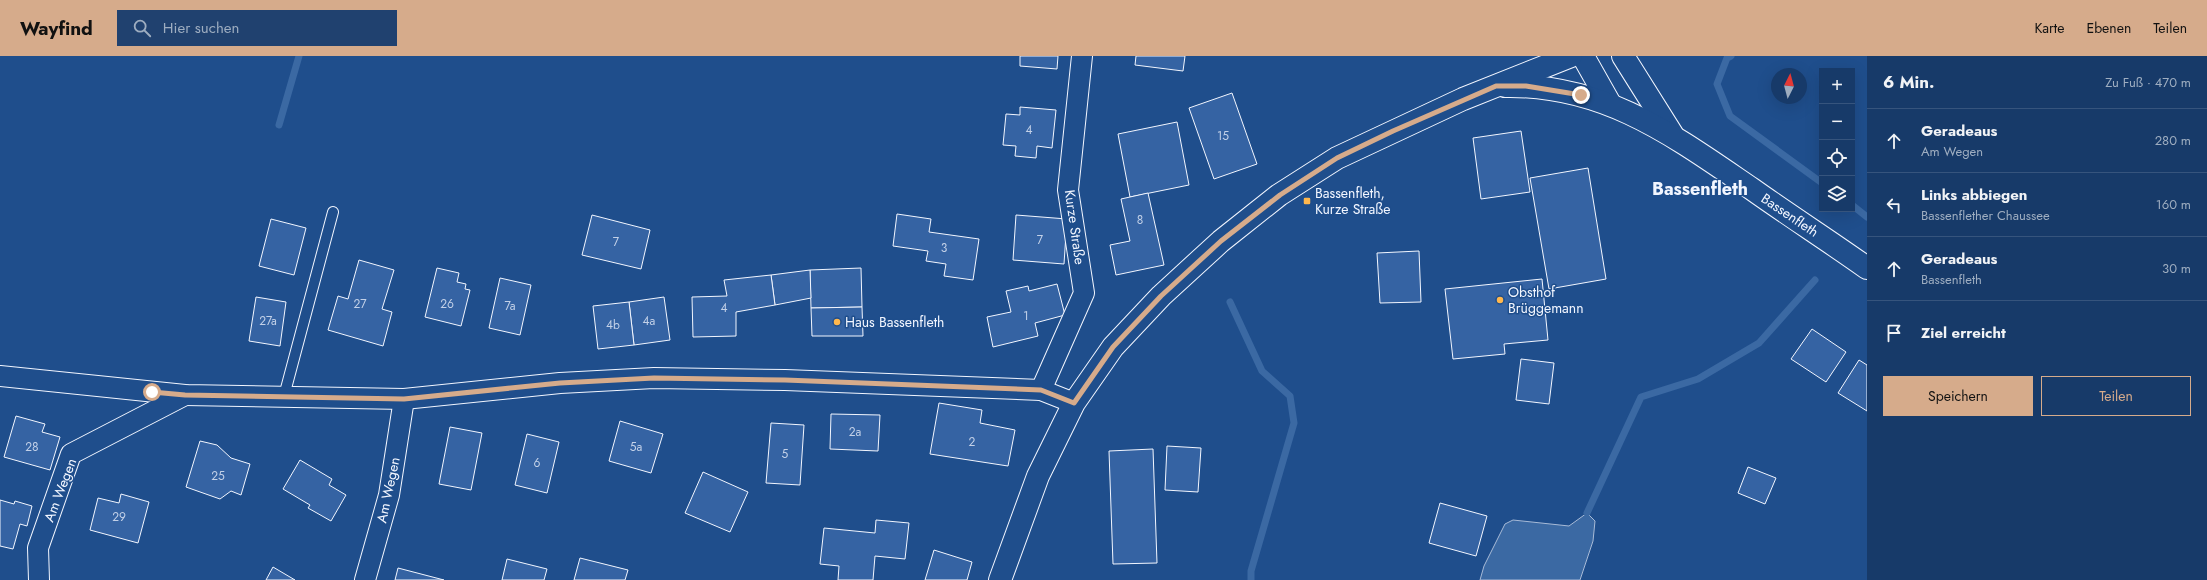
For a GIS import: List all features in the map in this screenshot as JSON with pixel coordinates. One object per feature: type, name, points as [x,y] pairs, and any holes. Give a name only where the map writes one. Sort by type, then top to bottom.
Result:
[{"type":"street","name":"Kurze Straße","points":[[1041,390],[1084,293],[1068,190],[1082,56]]},
{"type":"street","points":[[1000,580],[1038,476],[1074,403],[1113,347],[1161,296],[1221,241],[1280,195],[1344,154],[1496,86],[1571,56]]},
{"type":"street","points":[[1583,56],[1610,104]]},
{"type":"street","name":"Bassenfleth","points":[[1623,56],[1673,135]]},
{"type":"street","name":"Bassenfleth","points":[[1496,86],[1526,86],[1556,89],[1610,104],[1673,135],[1867,268]]},
{"type":"street","name":"Am Wegen","points":[[0,376],[185,395],[404,399],[560,383],[654,378],[785,380],[1041,390],[1074,403]]},
{"type":"street","name":"Am Wegen","points":[[39,580],[38,548],[71,454],[185,395]]},
{"type":"street","name":"Am Wegen","points":[[365,580],[389,495],[404,399]]},
{"type":"lane","points":[[284,396],[333,212]]},
{"type":"water","points":[[1587,513],[1595,521],[1593,541],[1580,580],[1480,580],[1484,566],[1505,524],[1513,520],[1569,526]]},
{"type":"building","points":[[1020,56],[1058,56],[1057,69],[1020,66]]},
{"type":"building","points":[[1136,56],[1185,56],[1183,71],[1135,65]]},
{"type":"building","points":[[1232,93],[1257,164],[1214,179],[1189,108]]},
{"type":"building","points":[[1020,107],[1056,110],[1052,148],[1037,146],[1036,158],[1015,156],[1016,146],[1003,145],[1006,114],[1020,115]]},
{"type":"building","points":[[1177,122],[1189,185],[1130,197],[1118,134]]},
{"type":"building","points":[[1521,131],[1530,192],[1481,199],[1473,138]]},
{"type":"building","points":[[1588,168],[1606,279],[1549,289],[1530,178]]},
{"type":"building","points":[[1148,193],[1164,265],[1116,275],[1110,245],[1130,241],[1121,199]]},
{"type":"building","points":[[897,214],[931,219],[929,232],[979,239],[973,280],[944,276],[946,264],[926,261],[928,251],[893,246]]},
{"type":"building","points":[[592,215],[650,230],[641,269],[582,255]]},
{"type":"building","points":[[1016,215],[1067,219],[1064,264],[1013,260]]},
{"type":"building","points":[[271,219],[306,228],[294,275],[259,266]]},
{"type":"building","points":[[1419,251],[1421,302],[1380,303],[1377,253]]},
{"type":"building","points":[[359,260],[394,270],[382,309],[392,312],[383,346],[328,330],[338,296],[348,299]]},
{"type":"building","points":[[437,268],[459,273],[457,282],[466,284],[465,289],[470,290],[461,326],[425,317]]},
{"type":"building","points":[[861,268],[862,307],[811,308],[810,270]]},
{"type":"building","points":[[810,270],[811,298],[775,305],[771,275]]},
{"type":"building","points":[[771,275],[775,305],[736,312],[736,336],[693,337],[692,297],[727,296],[724,280]]},
{"type":"building","points":[[500,278],[531,285],[520,335],[489,328]]},
{"type":"building","points":[[1542,279],[1548,340],[1504,344],[1505,354],[1453,359],[1445,289]]},
{"type":"building","points":[[1057,284],[1065,315],[1035,323],[1038,336],[993,347],[987,317],[1011,312],[1006,291],[1028,286],[1029,291]]},
{"type":"building","points":[[256,297],[286,302],[280,346],[249,341]]},
{"type":"building","points":[[664,297],[670,340],[634,345],[629,302]]},
{"type":"building","points":[[629,302],[634,345],[598,349],[593,306]]},
{"type":"building","name":"Haus Bassenfleth","points":[[862,307],[863,336],[812,336],[811,308]]},
{"type":"building","points":[[1812,329],[1846,352],[1826,382],[1791,359]]},
{"type":"building","points":[[1521,359],[1554,363],[1549,404],[1516,400]]},
{"type":"building","points":[[1859,360],[1867,365],[1867,411],[1838,393]]},
{"type":"building","points":[[939,403],[982,410],[980,423],[1015,430],[1008,466],[930,454]]},
{"type":"building","points":[[831,414],[880,415],[878,451],[830,449]]},
{"type":"building","points":[[16,416],[45,424],[42,432],[60,437],[50,470],[4,457]]},
{"type":"building","points":[[620,421],[663,434],[651,473],[609,461]]},
{"type":"building","points":[[771,423],[804,425],[800,485],[766,483]]},
{"type":"building","points":[[450,427],[482,433],[471,490],[439,484]]},
{"type":"building","points":[[527,434],[559,442],[547,493],[515,485]]},
{"type":"building","points":[[200,441],[217,445],[231,458],[250,464],[241,495],[231,491],[220,499],[186,487]]},
{"type":"building","points":[[1167,446],[1201,448],[1198,492],[1165,490]]},
{"type":"building","points":[[1153,449],[1157,563],[1113,564],[1109,451]]},
{"type":"building","points":[[300,460],[332,479],[329,485],[346,495],[331,521],[308,508],[310,505],[283,489]]},
{"type":"building","points":[[1748,467],[1776,478],[1765,504],[1738,493]]},
{"type":"building","points":[[703,472],[748,492],[730,532],[685,513]]},
{"type":"building","points":[[121,494],[149,502],[138,543],[90,530],[98,498],[119,503]]},
{"type":"building","points":[[0,500],[14,504],[15,501],[32,506],[27,526],[20,524],[13,549],[0,546]]},
{"type":"building","points":[[1440,503],[1487,516],[1476,556],[1429,543]]},
{"type":"building","points":[[876,520],[909,523],[905,559],[875,556],[873,580],[838,580],[839,566],[820,564],[824,528],[875,533]]},
{"type":"building","points":[[934,550],[972,562],[967,580],[925,580]]},
{"type":"building","points":[[580,558],[628,570],[625,580],[574,580]]},
{"type":"building","points":[[507,559],[547,569],[544,580],[502,580]]},
{"type":"building","points":[[273,567],[295,580],[266,580]]},
{"type":"building","points":[[398,568],[444,580],[395,580]]},
{"type":"waterway","points":[[279,125],[299,56]]},
{"type":"waterway","points":[[1731,56],[1727,58],[1717,84],[1730,116],[1819,181]]},
{"type":"waterway","points":[[1855,207],[1867,217]]},
{"type":"waterway","points":[[1587,513],[1641,397],[1698,379],[1759,343],[1815,280]]},
{"type":"waterway","points":[[1230,302],[1262,371],[1290,396],[1294,423],[1251,571],[1251,580]]},
{"type":"place","name":"Bassenfleth, Kurze Straße","points":[[1307,201]]},
{"type":"place","name":"Obsthof Brüggemann","points":[[1500,300]]},
{"type":"place","name":"Haus Bassenfleth","points":[[837,322]]},
{"type":"district","name":"Bassenfleth","points":[[1700,189]]},
{"type":"route","points":[[152,392],[185,395],[404,399],[560,383],[654,378],[785,380],[1041,390],[1074,403],[1113,347],[1161,296],[1221,241],[1280,195],[1337,158],[1463,99],[1496,86],[1526,86],[1556,89],[1581,95]]}]
